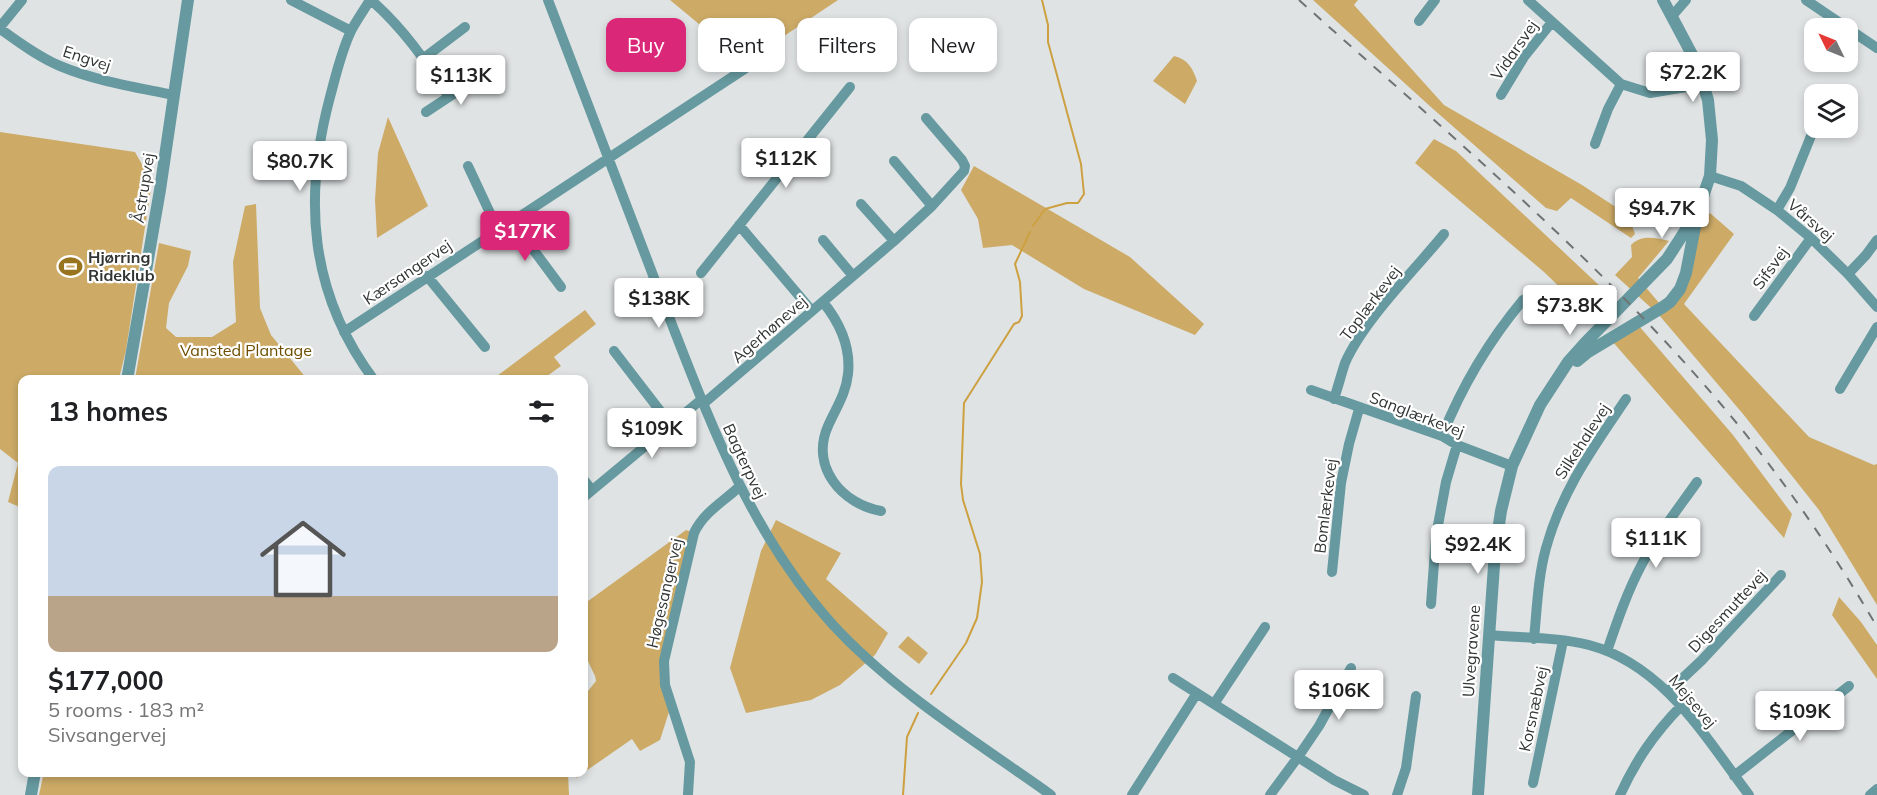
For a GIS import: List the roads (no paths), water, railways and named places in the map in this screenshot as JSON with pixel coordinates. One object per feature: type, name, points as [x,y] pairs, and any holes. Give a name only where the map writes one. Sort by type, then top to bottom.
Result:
[{"type":"street","points":[[0,28],[22,0]]},
{"type":"street","name":"Åstrupvej","points":[[128,375],[160,190],[188,0]]},
{"type":"street","points":[[291,0],[351,31]]},
{"type":"street","points":[[370,375],[344,332],[329,294],[321,265],[314,194],[316,159],[340,60],[351,31],[370,0],[388,15],[424,58],[449,97]]},
{"type":"street","name":"Bagterpvej","points":[[548,0],[607,159],[703,402],[739,487],[788,570],[841,632],[906,691],[1052,795]]},
{"type":"street","points":[[1419,21],[1435,0]]},
{"type":"street","points":[[1528,0],[1621,84],[1650,93],[1704,84]]},
{"type":"street","name":"Ulvegravene","points":[[1558,378],[1588,352],[1670,302],[1680,289],[1686,273],[1698,211],[1710,176],[1711,118],[1704,84],[1696,62],[1663,0]]},
{"type":"street","points":[[1672,16],[1686,0]]},
{"type":"street","points":[[1806,0],[1876,44]]},
{"type":"street","name":"Vidarsvej","points":[[1501,95],[1524,57],[1552,22]]},
{"type":"street","points":[[424,58],[465,27]]},
{"type":"street","name":"Engvej","points":[[0,28],[33,52],[58,65],[89,77],[173,95]]},
{"type":"street","name":"Kærsangervej","points":[[344,332],[740,72]]},
{"type":"street","points":[[426,112],[479,77]]},
{"type":"street","points":[[1595,144],[1621,84]]},
{"type":"street","points":[[701,273],[850,87]]},
{"type":"street","name":"Agerhønevej","points":[[588,494],[854,276],[932,206],[964,171],[965,166],[926,118]]},
{"type":"street","points":[[1778,210],[1790,188],[1810,138]]},
{"type":"street","points":[[894,161],[932,206]]},
{"type":"street","points":[[468,166],[498,230]]},
{"type":"street","name":"Vårsvej","points":[[1710,176],[1741,186],[1778,210],[1848,274],[1877,307]]},
{"type":"street","points":[[861,204],[894,241]]},
{"type":"street","name":"Ulvegravene","points":[[1478,795],[1495,551],[1501,511],[1512,466],[1540,405],[1568,362],[1667,259],[1698,211]]},
{"type":"street","points":[[512,221],[561,286]]},
{"type":"street","points":[[739,225],[812,311]]},
{"type":"street","name":"Toplærkevej","points":[[1334,399],[1345,364],[1357,341],[1444,234]]},
{"type":"street","name":"Sifsvej","points":[[1754,316],[1811,238]]},
{"type":"street","points":[[823,240],[854,276]]},
{"type":"street","points":[[1848,274],[1877,240]]},
{"type":"street","points":[[427,276],[485,347]]},
{"type":"street","points":[[1442,436],[1470,375],[1502,325],[1522,300]]},
{"type":"street","points":[[823,302],[841,328],[849,359],[845,391],[824,440],[826,465],[831,477],[846,497],[869,509],[881,511]]},
{"type":"street","points":[[1840,389],[1877,327]]},
{"type":"street","points":[[614,351],[671,425]]},
{"type":"street","name":"Sanglærkevej","points":[[1311,390],[1359,409],[1442,436],[1457,445],[1512,466]]},
{"type":"street","name":"Silkehalevej","points":[[1534,639],[1540,577],[1557,514],[1583,461],[1626,399]]},
{"type":"street","name":"Bomlærkevej","points":[[1332,572],[1341,483],[1359,409]]},
{"type":"street","points":[[1431,603],[1436,536],[1446,482],[1457,445]]},
{"type":"street","points":[[1606,651],[1642,564],[1665,525],[1697,482]]},
{"type":"street","name":"Høgesangervej","points":[[688,794],[690,762],[665,685],[664,661],[694,533],[699,523],[711,510],[739,487]]},
{"type":"street","name":"Digesmuttevej","points":[[1668,692],[1781,575]]},
{"type":"street","points":[[1214,704],[1264,627]]},
{"type":"street","name":"Mejsevej","points":[[1489,635],[1588,645],[1606,651],[1643,671],[1681,706],[1749,795]]},
{"type":"street","name":"Korsnæbvej","points":[[1533,783],[1563,641]]},
{"type":"street","points":[[1269,795],[1299,757],[1335,700],[1351,668]]},
{"type":"street","points":[[1173,678],[1334,780],[1364,795]]},
{"type":"street","points":[[1734,776],[1849,686]]},
{"type":"street","points":[[1132,795],[1197,693]]},
{"type":"street","points":[[1397,795],[1406,768],[1416,696]]},
{"type":"street","points":[[1620,795],[1656,732],[1681,706]]},
{"type":"street","points":[[31,795],[34,777]]},
{"type":"street","points":[[1870,795],[1877,789]]},
{"type":"waterway","points":[[1033,226],[1045,209],[1067,203],[1078,203],[1084,194],[1081,164],[1048,42],[1048,25],[1042,0]]},
{"type":"waterway","points":[[931,694],[966,643],[977,618],[982,582],[980,554],[963,500],[961,484],[964,403],[1014,324],[1019,322],[1022,316],[1020,282],[1015,264],[1030,232]]},
{"type":"waterway","points":[[903,795],[907,737],[918,713]]},
{"type":"railway","points":[[1299,0],[1522,200],[1576,251],[1681,358],[1730,415],[1789,491],[1877,627]]},
{"type":"place","name":"Hjørring Rideklub","points":[[70,266]]},
{"type":"park label","name":"Vansted Plantage","points":[[246,350]]}]
